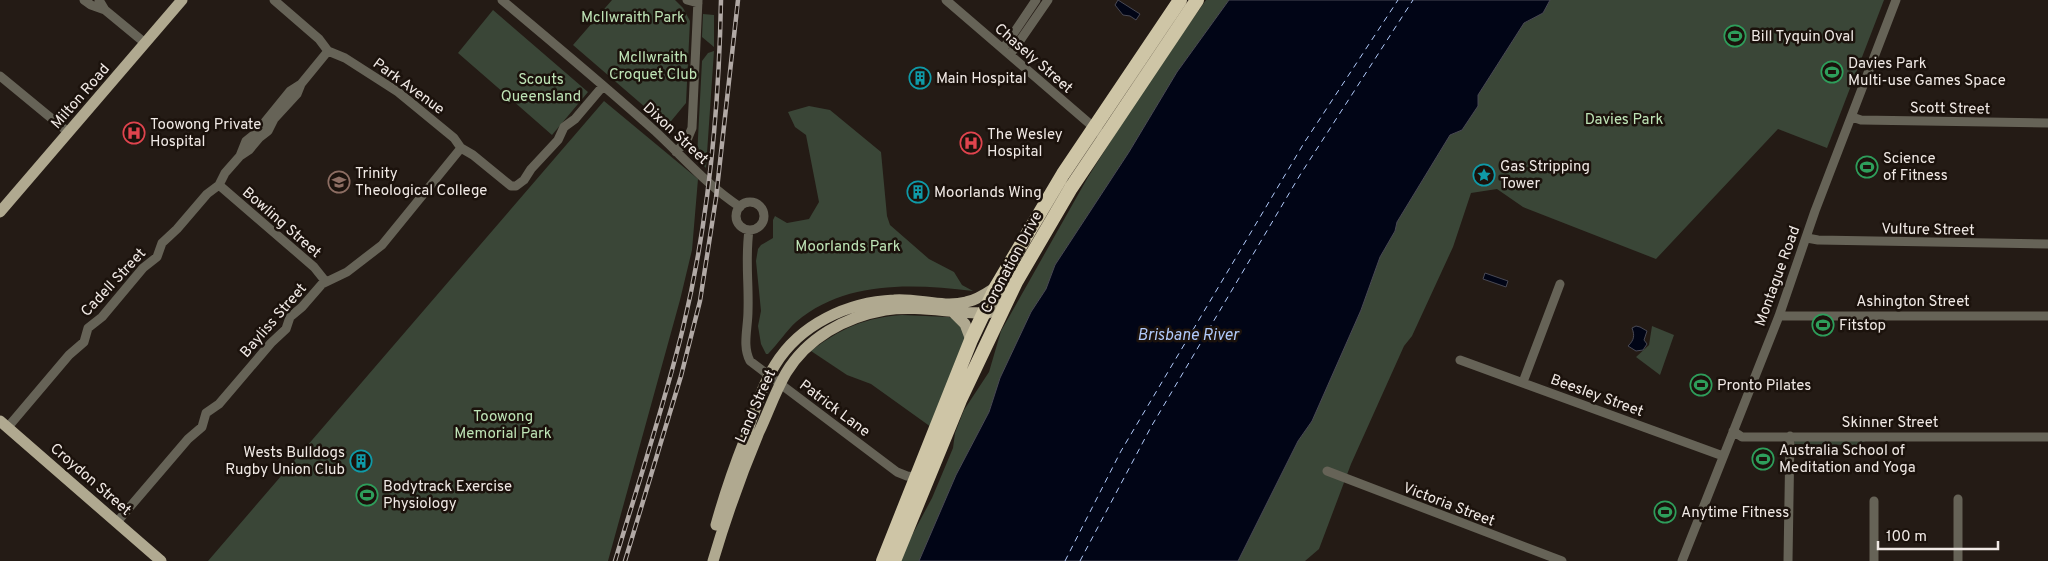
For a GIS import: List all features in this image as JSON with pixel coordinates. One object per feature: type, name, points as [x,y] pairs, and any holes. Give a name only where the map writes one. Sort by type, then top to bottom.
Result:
[{"type":"highway","name":"Coronation Drive","points":[[884,561],[971,340],[996,287],[1033,223],[1180,0]]},
{"type":"highway","name":"Coronation Drive","points":[[894,561],[960,400],[1016,282],[1071,188],[1197,0]]},
{"type":"main road","name":"Milton Road","points":[[0,212],[182,0]]},
{"type":"main road","points":[[983,313],[993,310],[1016,282]]},
{"type":"main road","name":"Land Street","points":[[706,561],[724,497],[769,376],[776,363],[795,341],[818,323],[840,311],[859,305],[895,300],[962,303],[974,300],[996,287]]},
{"type":"main road","name":"Land Street","points":[[713,561],[732,499],[780,384],[806,348],[822,335],[842,323],[865,314],[894,309],[983,313]]},
{"type":"main road","points":[[952,311],[965,324],[971,340]]},
{"type":"main road","name":"Croydon Street","points":[[4,424],[161,561]]},
{"type":"main road","points":[[145,546],[147,561]]},
{"type":"street","points":[[84,0],[91,5],[105,10]]},
{"type":"street","points":[[99,0],[105,10],[145,43]]},
{"type":"street","name":"Park Avenue","points":[[274,0],[319,39],[328,51],[345,58],[398,92],[454,138],[461,148],[473,155],[511,186],[520,184],[527,177],[531,168],[558,140],[564,127],[575,119],[604,86]]},
{"type":"street","name":"Dixon Street","points":[[502,0],[604,86],[702,176],[740,207]]},
{"type":"street","points":[[676,152],[687,140],[692,128],[698,2],[687,0]]},
{"type":"street","name":"Chasely Street","points":[[946,0],[1105,137]]},
{"type":"street","points":[[1007,52],[1036,0]]},
{"type":"street","points":[[1007,52],[1048,0]]},
{"type":"street","name":"Montague Road","points":[[1682,561],[1779,316],[1896,0]]},
{"type":"street","name":"Cadell Street","points":[[4,424],[69,354],[84,342],[88,328],[102,317],[144,268],[156,257],[162,243],[206,194],[219,185],[225,173],[240,156],[246,141],[274,115],[291,90],[300,84],[328,51]]},
{"type":"street","points":[[0,76],[68,132]]},
{"type":"street","name":"Scott Street","points":[[1852,117],[1861,120],[2048,123]]},
{"type":"street","name":"Bayliss Street","points":[[117,522],[188,439],[202,427],[206,413],[219,404],[271,343],[286,330],[290,317],[326,282],[347,272],[382,245],[461,148]]},
{"type":"street","name":"Bowling Street","points":[[219,185],[314,267],[326,282]]},
{"type":"street","points":[[752,203],[762,209],[764,218],[761,225],[758,228],[745,229],[738,223],[737,215],[740,207],[752,203]]},
{"type":"street","name":"Patrick Lane","points":[[749,230],[746,259],[748,311],[746,351],[753,365],[897,472],[916,477]]},
{"type":"street","name":"Vulture Street","points":[[1807,238],[1890,242],[2048,244]]},
{"type":"street","points":[[1523,382],[1560,284]]},
{"type":"street","name":"Ashington Street","points":[[1779,316],[2048,316]]},
{"type":"street","name":"Beesley Street","points":[[1460,360],[1723,456]]},
{"type":"street","name":"Skinner Street","points":[[1733,432],[1742,437],[2048,437]]},
{"type":"street","points":[[1788,561],[1790,436]]},
{"type":"street","name":"Victoria Street","points":[[1327,471],[1562,561]]},
{"type":"street","points":[[1958,498],[1958,561]]},
{"type":"street","points":[[1874,501],[1874,561]]},
{"type":"green space","name":"McIlwraith Croquet Club","points":[[612,0],[675,0],[683,8],[690,21],[686,103],[667,126],[573,45]]},
{"type":"green space","points":[[1206,0],[1229,0],[1177,72],[1129,152],[1055,265],[1046,289],[1031,312],[1000,378],[989,412],[956,475],[919,561],[900,561],[932,498],[953,448],[955,433],[964,410],[989,372],[1001,331],[1088,177],[1148,82]]},
{"type":"green space","name":"Davies Park","points":[[1550,0],[1884,0],[1827,148],[1778,129],[1656,259],[1523,207],[1497,189],[1471,193],[1453,247],[1412,336],[1404,346],[1351,464],[1319,549],[1305,561],[1238,561],[1298,441],[1312,421],[1361,310],[1380,257],[1395,231],[1397,222],[1450,135],[1462,130],[1478,106],[1478,95],[1524,23],[1543,13]]},
{"type":"green space","name":"Scouts Queensland","points":[[493,10],[588,92],[552,135],[458,53]]},
{"type":"green space","points":[[703,14],[714,15],[714,47],[702,37]]},
{"type":"green space","points":[[714,51],[706,168],[697,157],[702,61],[708,53]]},
{"type":"green space","name":"Toowong Memorial Park","points":[[604,101],[698,179],[692,250],[608,561],[208,561]]},
{"type":"green space","name":"Moorlands Park","points":[[809,106],[830,110],[881,152],[887,216],[890,225],[929,259],[954,272],[962,285],[973,291],[927,287],[880,288],[836,298],[815,308],[796,322],[772,350],[766,354],[761,344],[758,326],[761,311],[756,261],[758,249],[773,238],[773,220],[775,216],[787,223],[809,219],[819,202],[806,135],[795,127],[788,112]]},
{"type":"green space","points":[[902,315],[949,317],[957,320],[966,336],[931,427],[871,384],[847,375],[811,351],[832,336],[865,321]]},
{"type":"green space","points":[[1652,326],[1674,335],[1660,375],[1636,357],[1649,345]]},
{"type":"green space","points":[[1868,440],[1856,445],[1794,444],[1795,441]]},
{"type":"water","points":[[1118,0],[1140,14],[1136,20],[1130,16],[1123,15],[1115,5]]},
{"type":"water","name":"Brisbane River","points":[[1229,0],[1550,0],[1543,13],[1524,23],[1478,95],[1478,106],[1462,130],[1450,135],[1397,222],[1395,231],[1380,257],[1361,310],[1312,421],[1298,441],[1238,561],[919,561],[956,475],[989,412],[1000,378],[1031,312],[1046,289],[1055,265],[1129,152],[1177,72]]},
{"type":"water","points":[[1485,273],[1508,281],[1506,287],[1483,279]]},
{"type":"water","points":[[1636,326],[1647,331],[1644,340],[1647,344],[1643,350],[1636,351],[1628,346],[1633,338],[1632,328]]},
{"type":"ferry route","points":[[1065,561],[1121,451],[1304,143],[1398,0]]},
{"type":"ferry route","points":[[1080,561],[1151,427],[1300,175],[1413,0]]},
{"type":"railway","points":[[615,561],[668,386],[692,288],[711,165],[718,82],[721,0]]},
{"type":"railway","points":[[625,561],[681,376],[700,301],[716,198],[738,0]]},
{"type":"place","name":"Bill Tyquin Oval","points":[[1735,36]]},
{"type":"place","name":"Davies Park Multi-use Games Space","points":[[1832,72]]},
{"type":"place","name":"Main Hospital","points":[[920,78]]},
{"type":"place","name":"Toowong Private Hospital","points":[[134,133]]},
{"type":"place","name":"The Wesley Hospital","points":[[971,143]]},
{"type":"place","name":"Science of Fitness","points":[[1867,167]]},
{"type":"place","name":"Gas Stripping Tower","points":[[1484,175]]},
{"type":"place","name":"Trinity Theological College","points":[[339,182]]},
{"type":"place","name":"Moorlands Wing","points":[[918,192]]},
{"type":"place","name":"Fitstop","points":[[1823,325]]},
{"type":"place","name":"Pronto Pilates","points":[[1701,385]]},
{"type":"place","name":"Australia School of Meditation and Yoga","points":[[1763,459]]},
{"type":"place","name":"Wests Bulldogs Rugby Union Club","points":[[361,461]]},
{"type":"place","name":"Bodytrack Exercise Physiology","points":[[367,495]]},
{"type":"place","name":"Anytime Fitness","points":[[1665,512]]},
{"type":"park label","name":"McIlwraith Park","points":[[633,17]]}]
